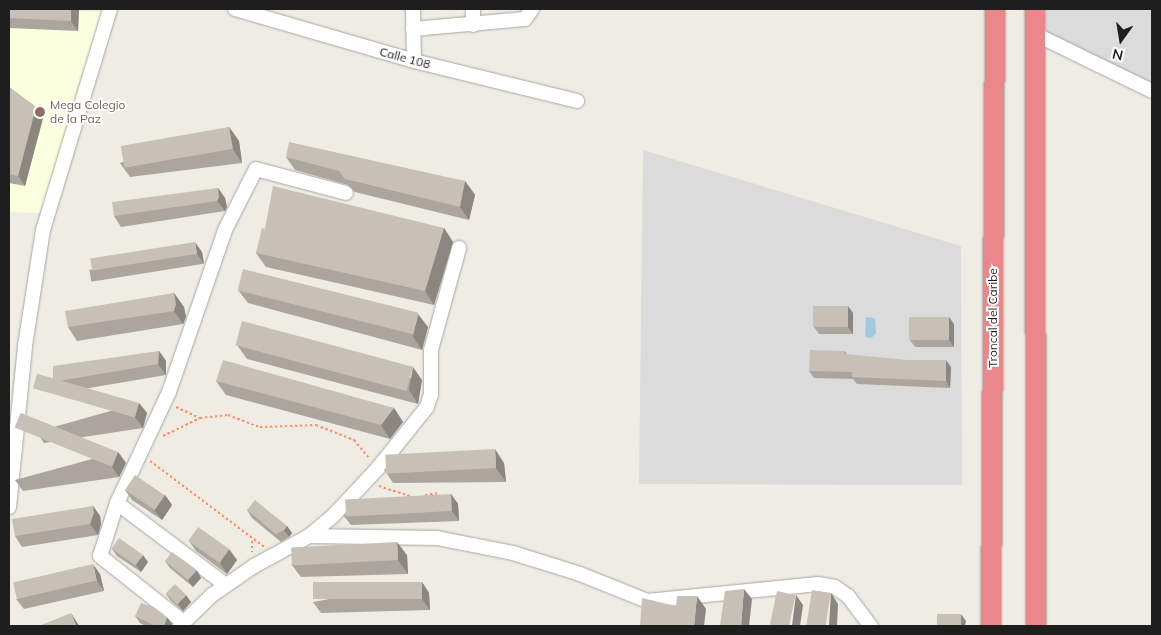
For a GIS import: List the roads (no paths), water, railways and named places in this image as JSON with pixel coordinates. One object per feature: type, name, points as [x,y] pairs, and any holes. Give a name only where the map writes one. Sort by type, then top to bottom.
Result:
[{"type":"highway","name":"Troncal del Caribe","points":[[991,626],[995,9]]},
{"type":"highway","points":[[1035,9],[1036,626]]},
{"type":"street","points":[[9,507],[25,346],[43,230],[110,9]]},
{"type":"street","name":"Calle 108","points":[[235,9],[414,61],[577,101]]},
{"type":"street","points":[[413,9],[414,61]]},
{"type":"street","points":[[473,9],[473,24]]},
{"type":"street","points":[[413,29],[525,20],[532,9]]},
{"type":"street","points":[[1035,34],[1152,91]]},
{"type":"street","points":[[346,193],[256,170],[225,230],[169,392],[144,449],[117,503],[100,556],[181,624],[226,585],[309,536],[368,480],[429,400],[431,350],[459,248]]},
{"type":"street","points":[[117,503],[226,585]]},
{"type":"street","points":[[309,536],[437,538],[503,551],[580,574],[647,601],[809,585],[835,587],[848,596],[871,626]]},
{"type":"water","points":[[866,317],[875,318],[876,334],[871,338],[865,337]]},
{"type":"place","name":"Mega Colegio de la Paz","points":[[40,112]]}]
